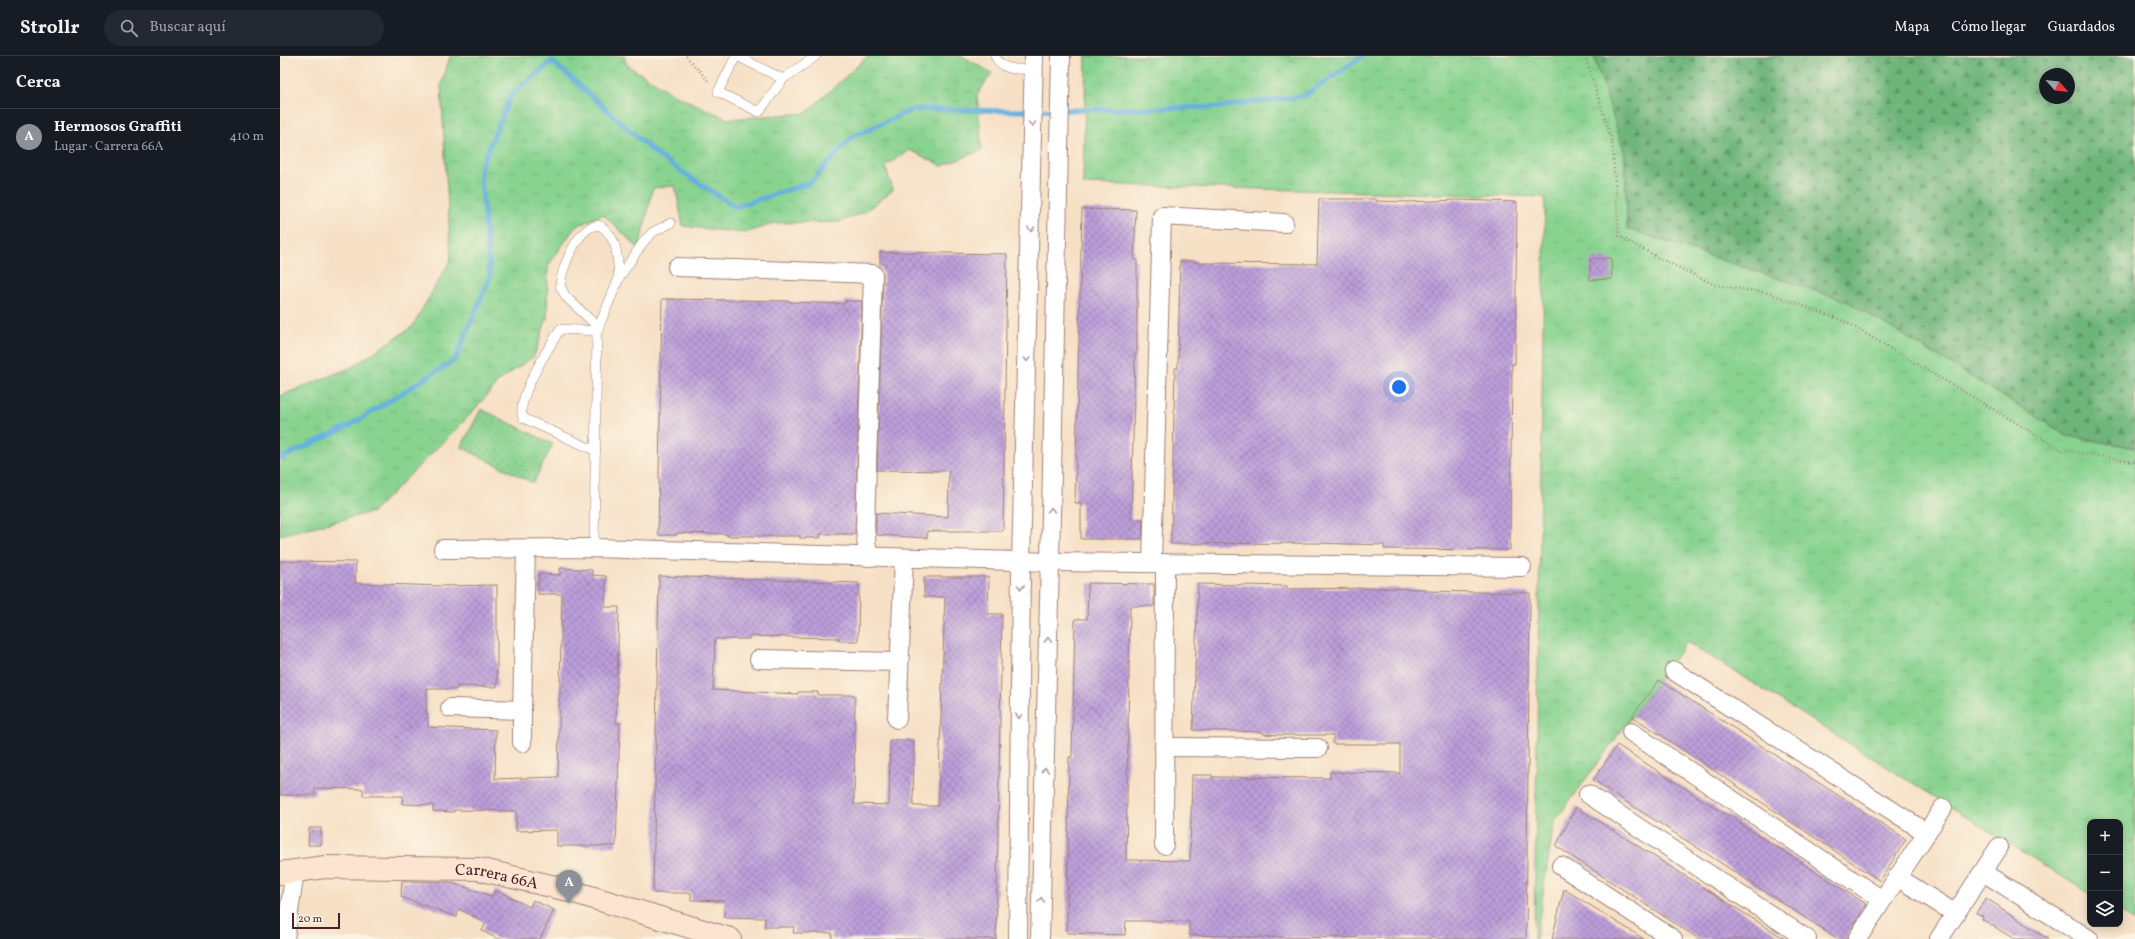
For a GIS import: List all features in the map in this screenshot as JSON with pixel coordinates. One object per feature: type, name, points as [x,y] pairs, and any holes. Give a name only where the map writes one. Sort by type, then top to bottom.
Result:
[{"type":"street","points":[[1040,939],[1061,56]]},
{"type":"street","points":[[1018,939],[1021,562],[1032,190],[1033,70]]},
{"type":"street","points":[[1164,845],[1164,747],[1158,563],[1162,216],[1284,223]]},
{"type":"street","points":[[677,267],[873,274],[865,528],[868,557]]},
{"type":"street","points":[[443,549],[594,548],[1021,562],[1522,567]]},
{"type":"street","points":[[522,743],[526,549]]},
{"type":"street","points":[[896,718],[904,558]]},
{"type":"street","points":[[759,658],[899,662]]},
{"type":"street","points":[[1674,671],[1927,833]]},
{"type":"street","points":[[450,708],[522,710]]},
{"type":"street","points":[[1631,732],[1882,900]]},
{"type":"street","points":[[1164,747],[1318,748]]},
{"type":"street","points":[[1588,794],[1807,939]]},
{"type":"street","points":[[1857,939],[1943,808]]},
{"type":"street","points":[[1941,938],[1999,847]]},
{"type":"street","points":[[1561,866],[1672,939]]},
{"type":"street","name":"Carrera 66A","points":[[288,872],[325,867],[478,869],[564,888],[730,939]]},
{"type":"street","points":[[285,939],[288,872]]},
{"type":"street","points":[[1982,872],[2089,939]]},
{"type":"street","points":[[1897,877],[1956,914]]},
{"type":"lane","points":[[783,79],[736,56],[718,92],[759,112],[783,79],[816,56]]},
{"type":"lane","points":[[995,56],[1005,67],[1033,70]]},
{"type":"lane","points":[[594,548],[598,330],[618,278],[644,241],[653,232],[671,223]]},
{"type":"lane","points":[[598,330],[566,296],[560,286],[566,259],[580,238],[592,227],[601,226],[614,239],[618,278]]},
{"type":"lane","points":[[596,451],[524,418],[522,409],[532,380],[560,329],[598,330]]},
{"type":"path","points":[[686,56],[718,92]]},
{"type":"path","points":[[1585,56],[1612,141],[1619,236],[1659,258],[1716,285],[1768,293],[1844,321],[2062,450],[2135,462]]},
{"type":"green space","points":[[450,56],[624,56],[627,65],[673,94],[728,119],[806,113],[868,56],[962,56],[992,73],[977,95],[982,150],[942,166],[910,150],[885,166],[893,190],[863,213],[839,222],[776,223],[745,233],[683,226],[675,186],[653,188],[639,249],[603,214],[575,227],[548,266],[547,318],[534,356],[499,381],[467,418],[373,512],[280,535],[280,396],[352,367],[412,327],[451,259],[441,86]]},
{"type":"green space","points":[[1086,56],[1594,56],[1625,154],[1627,229],[1847,301],[2068,436],[2135,448],[2135,922],[2123,914],[2123,819],[2087,819],[2087,892],[1687,642],[1554,822],[1536,939],[1534,939],[1545,197],[1083,184]]},
{"type":"green space","points":[[1594,56],[2135,56],[2135,448],[2068,436],[1847,301],[1627,229],[1625,154]]},
{"type":"green space","points":[[481,409],[553,444],[533,483],[461,447]]},
{"type":"building","points":[[1319,199],[1376,199],[1376,201],[1408,202],[1458,200],[1517,202],[1515,364],[1512,364],[1510,550],[1384,549],[1384,545],[1315,543],[1171,544],[1175,368],[1178,368],[1180,261],[1197,261],[1197,263],[1317,264]]},
{"type":"building","points":[[1082,209],[1136,210],[1134,260],[1137,260],[1137,354],[1135,354],[1131,519],[1143,519],[1142,539],[1081,539],[1081,503],[1075,503]]},
{"type":"building","points":[[880,252],[1007,254],[1003,531],[927,531],[927,538],[876,535],[876,513],[948,517],[949,471],[877,470],[883,274],[880,266]]},
{"type":"building","points":[[1611,258],[1612,279],[1590,280],[1590,259]]},
{"type":"building","points":[[662,299],[790,301],[845,304],[845,301],[862,301],[855,534],[820,534],[820,538],[800,538],[800,536],[727,536],[727,534],[677,533],[677,535],[658,535]]},
{"type":"building","points":[[280,561],[356,562],[355,583],[441,586],[497,585],[497,687],[457,686],[457,689],[427,689],[426,714],[428,714],[428,727],[496,730],[495,779],[558,777],[562,594],[538,594],[539,574],[560,575],[560,568],[592,570],[592,575],[606,576],[605,607],[619,607],[616,723],[620,723],[616,846],[557,846],[557,830],[516,831],[516,811],[433,811],[433,805],[402,804],[403,796],[363,796],[363,789],[315,788],[315,795],[280,795]]},
{"type":"building","points":[[659,576],[859,583],[858,641],[839,641],[839,638],[749,636],[749,639],[715,639],[713,690],[798,694],[798,692],[818,692],[818,695],[855,695],[854,804],[889,805],[890,740],[914,740],[913,806],[938,806],[945,597],[924,597],[924,577],[989,577],[988,614],[1002,614],[996,939],[832,939],[832,933],[793,933],[794,927],[765,927],[765,918],[724,917],[725,901],[691,900],[691,893],[653,893]]},
{"type":"building","points":[[1088,583],[1154,584],[1154,606],[1130,606],[1126,860],[1190,861],[1192,775],[1212,775],[1212,777],[1330,778],[1330,772],[1400,773],[1400,744],[1333,744],[1333,735],[1282,735],[1263,734],[1263,732],[1193,730],[1198,584],[1287,586],[1287,589],[1375,588],[1426,589],[1425,591],[1530,593],[1526,939],[1230,937],[1189,935],[1189,921],[1126,921],[1125,935],[1067,933],[1069,757],[1072,757],[1075,619],[1087,619]]},
{"type":"building","points":[[1659,680],[1906,839],[1880,881],[1632,716]]},
{"type":"building","points":[[1617,745],[1866,904],[1846,939],[1838,939],[1593,780]]},
{"type":"building","points":[[1576,807],[1785,939],[1699,939],[1556,846]]},
{"type":"building","points":[[309,828],[321,828],[321,845],[308,845]]},
{"type":"building","points":[[402,881],[449,882],[492,896],[495,890],[530,907],[533,900],[554,910],[540,939],[498,939],[482,931],[486,923],[459,909],[457,917],[401,897]]},
{"type":"building","points":[[1564,889],[1644,939],[1552,939]]},
{"type":"building","points":[[1986,898],[2048,939],[2014,939],[1982,919],[1983,916],[1976,913]]},
{"type":"waterway","points":[[280,459],[349,426],[455,360],[490,277],[480,169],[511,95],[552,61],[657,155],[735,207],[810,183],[852,137],[914,109],[1017,111],[1218,107],[1304,96],[1363,56]]},
{"type":"place","name":"Hermosos Graffiti","points":[[569,903]]}]
